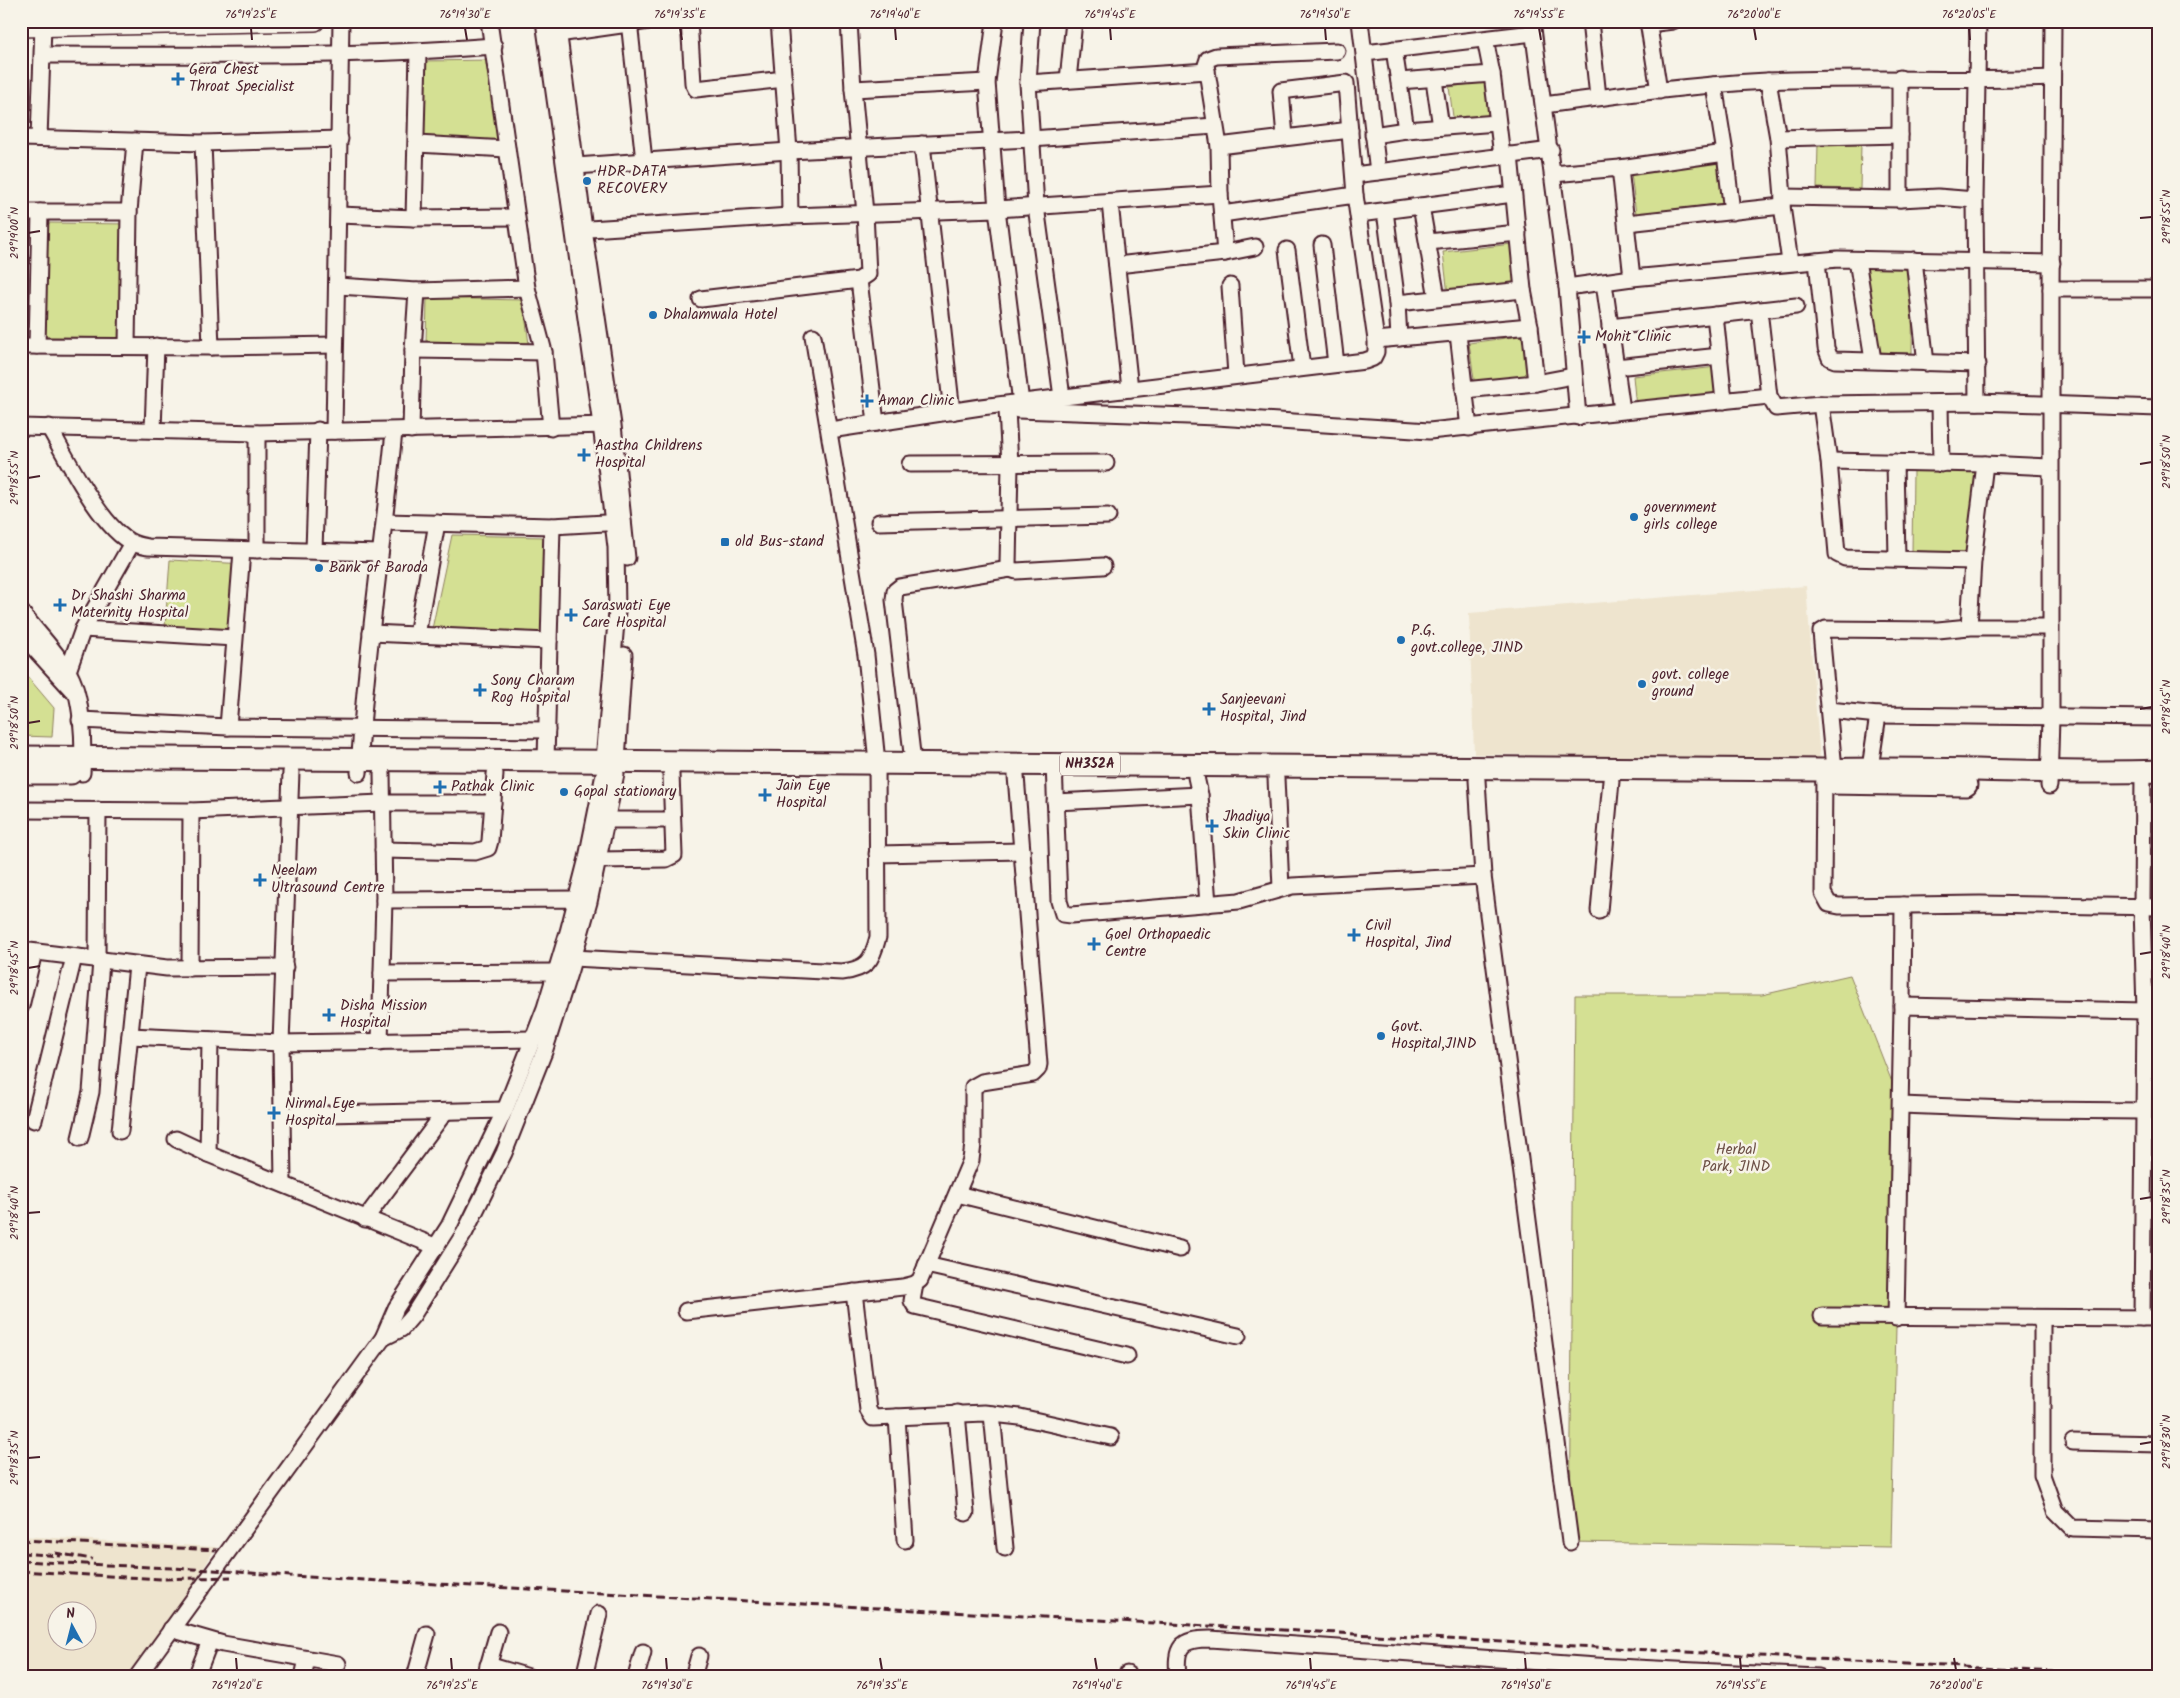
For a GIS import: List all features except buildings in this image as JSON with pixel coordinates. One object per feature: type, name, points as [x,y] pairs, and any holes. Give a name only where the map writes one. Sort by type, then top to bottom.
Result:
[{"type":"highway","name":"NH352A","points":[[21,757],[83,766],[291,772],[360,766],[382,773],[495,774],[610,767],[877,769],[1016,776],[1054,770],[1198,786],[1276,778],[1611,781],[1827,774],[1870,768],[2049,779]]},
{"type":"highway","name":"NH352A","points":[[21,773],[83,766],[360,766],[546,760],[670,774],[877,769],[913,762],[1054,770],[1827,774],[2049,779],[2151,779]]},
{"type":"main road","points":[[21,27],[315,21]]},
{"type":"street","points":[[334,431],[342,54],[341,21]]},
{"type":"street","points":[[489,21],[527,288],[544,352],[551,428]]},
{"type":"street","points":[[137,1677],[383,1338],[396,1308],[437,1247],[506,1110],[546,1008],[556,972],[599,860],[607,820],[617,611],[616,555],[619,522],[607,425],[578,229],[544,21]]},
{"type":"street","points":[[578,229],[576,166],[558,27],[649,21]]},
{"type":"street","points":[[689,21],[693,83],[696,88],[784,79]]},
{"type":"street","points":[[779,21],[789,151],[790,216]]},
{"type":"street","points":[[701,299],[859,280],[868,274],[865,213],[853,89],[849,21]]},
{"type":"street","points":[[995,21],[987,82],[997,209],[1022,403]]},
{"type":"street","points":[[1032,21],[1028,83],[1036,206],[1062,397]]},
{"type":"street","points":[[1360,21],[1378,172]]},
{"type":"street","points":[[1590,21],[1598,97]]},
{"type":"street","points":[[1659,91],[1648,23],[1673,21]]},
{"type":"street","points":[[1977,402],[1975,200],[1978,21]]},
{"type":"street","points":[[2049,779],[2051,718],[2050,289],[2052,263],[2053,21]]},
{"type":"street","points":[[630,22],[644,161]]},
{"type":"street","points":[[1068,80],[1070,22]]},
{"type":"street","points":[[39,138],[43,26]]},
{"type":"street","points":[[1365,53],[1485,40],[1533,27],[1551,150],[1567,287],[1573,376],[1578,417]]},
{"type":"street","points":[[1485,40],[1492,74],[1497,123],[1506,156],[1513,194],[1523,290],[1530,326],[1536,384]]},
{"type":"street","points":[[43,55],[342,54],[418,52],[494,46]]},
{"type":"street","points":[[1394,49],[1406,130]]},
{"type":"street","points":[[1225,253],[1220,194],[1219,146],[1207,71],[1208,59],[1216,56],[1337,51]]},
{"type":"street","points":[[414,218],[418,52]]},
{"type":"street","points":[[1028,83],[1207,71]]},
{"type":"street","points":[[1399,81],[1434,80],[1492,74]]},
{"type":"street","points":[[1544,105],[1598,97],[1768,81],[1900,78],[1976,81],[2052,78]]},
{"type":"street","points":[[1900,78],[1900,199]]},
{"type":"street","points":[[1434,80],[1441,127]]},
{"type":"street","points":[[1768,81],[1778,138],[1790,262]]},
{"type":"street","points":[[853,89],[987,82]]},
{"type":"street","points":[[830,430],[981,407],[1365,361],[1373,358],[1376,352],[1376,340],[1356,195],[1346,83],[1281,91],[1285,137]]},
{"type":"street","points":[[1714,85],[1732,212]]},
{"type":"street","points":[[1373,135],[1406,130],[1497,123]]},
{"type":"street","points":[[576,166],[789,151],[1031,139],[1216,126]]},
{"type":"street","points":[[1219,146],[1350,130]]},
{"type":"street","points":[[1778,138],[1900,135]]},
{"type":"street","points":[[21,138],[203,143],[340,138]]},
{"type":"street","points":[[127,346],[129,212],[135,141]]},
{"type":"street","points":[[203,143],[211,347]]},
{"type":"street","points":[[417,144],[507,150]]},
{"type":"street","points":[[922,144],[952,412]]},
{"type":"street","points":[[1354,175],[1551,150]]},
{"type":"street","points":[[1553,174],[1620,168],[1725,153]]},
{"type":"street","points":[[1620,168],[1632,278]]},
{"type":"street","points":[[578,229],[790,216],[1110,203],[1220,194]]},
{"type":"street","points":[[1359,214],[1513,194]]},
{"type":"street","points":[[1222,214],[1356,195]]},
{"type":"street","points":[[1627,223],[1732,212],[1783,201],[1938,197],[1975,200]]},
{"type":"street","points":[[1110,203],[1130,389]]},
{"type":"street","points":[[1421,206],[1437,298]]},
{"type":"street","points":[[1385,211],[1398,303],[1399,338]]},
{"type":"street","points":[[21,212],[129,212]]},
{"type":"street","points":[[37,346],[40,212]]},
{"type":"street","points":[[339,215],[414,218],[516,217]]},
{"type":"street","points":[[1428,242],[1518,233]]},
{"type":"street","points":[[1322,244],[1336,364]]},
{"type":"street","points":[[1117,265],[1225,253],[1255,247]]},
{"type":"street","points":[[1287,250],[1302,368]]},
{"type":"street","points":[[1857,260],[1873,360]]},
{"type":"street","points":[[1567,287],[1632,278],[1790,262],[1914,260],[2052,263]]},
{"type":"street","points":[[1914,260],[1926,363]]},
{"type":"street","points":[[1818,261],[1827,353],[1830,358],[1835,360],[1978,364]]},
{"type":"street","points":[[859,280],[876,423]]},
{"type":"street","points":[[1604,283],[1622,410]]},
{"type":"street","points":[[338,286],[417,290],[527,288]]},
{"type":"street","points":[[1230,286],[1236,375]]},
{"type":"street","points":[[2050,289],[2159,289]]},
{"type":"street","points":[[411,430],[417,290]]},
{"type":"street","points":[[1398,303],[1523,290]]},
{"type":"street","points":[[1610,327],[1796,306]]},
{"type":"street","points":[[1759,310],[1769,396],[1776,408],[1821,404],[1977,402],[2159,408]]},
{"type":"street","points":[[1715,315],[1724,401]]},
{"type":"street","points":[[1376,340],[1530,326]]},
{"type":"street","points":[[1458,334],[1469,428]]},
{"type":"street","points":[[573,958],[842,972],[856,970],[868,962],[874,952],[878,937],[877,769],[866,655],[813,336]]},
{"type":"street","points":[[21,346],[211,347],[335,345]]},
{"type":"street","points":[[152,430],[156,346]]},
{"type":"street","points":[[413,350],[544,352]]},
{"type":"street","points":[[1616,367],[1720,356]]},
{"type":"street","points":[[1464,390],[1536,384],[1573,376]]},
{"type":"street","points":[[981,407],[1007,410],[1217,418],[1411,430],[1469,428],[1578,417],[1622,410],[1769,396]]},
{"type":"street","points":[[1940,403],[1941,464]]},
{"type":"street","points":[[1821,404],[1829,461],[1837,554],[1844,558],[1897,558],[1973,562]]},
{"type":"street","points":[[1007,410],[1010,464],[1010,518],[1007,561],[1010,569]]},
{"type":"street","points":[[21,427],[257,433],[318,430],[394,431],[551,428],[607,425]]},
{"type":"street","points":[[49,427],[98,510],[115,531],[132,543],[148,547],[380,553]]},
{"type":"street","points":[[314,550],[318,430]]},
{"type":"street","points":[[360,766],[361,727],[380,553],[386,522],[394,431]]},
{"type":"street","points":[[228,726],[234,638],[250,550],[257,433]]},
{"type":"street","points":[[1829,461],[2050,467]]},
{"type":"street","points":[[910,464],[1106,462]]},
{"type":"street","points":[[1895,462],[1897,558]]},
{"type":"street","points":[[1969,627],[1973,562],[1985,464]]},
{"type":"street","points":[[879,522],[1108,516]]},
{"type":"street","points":[[386,522],[552,526],[619,522]]},
{"type":"street","points":[[417,635],[437,523]]},
{"type":"street","points":[[546,760],[552,526]]},
{"type":"street","points":[[68,671],[83,629],[132,543]]},
{"type":"street","points":[[913,762],[894,600],[895,592],[900,586],[1010,569],[1016,571],[1103,566]]},
{"type":"street","points":[[21,612],[68,671],[78,697],[83,766]]},
{"type":"street","points":[[2050,627],[1969,627],[1938,630],[1826,629],[1821,632],[1829,710],[1825,899],[1828,904],[1839,906],[2159,907]]},
{"type":"street","points":[[83,629],[234,638]]},
{"type":"street","points":[[371,633],[549,641]]},
{"type":"street","points":[[21,634],[78,697]]},
{"type":"street","points":[[1829,710],[1878,714],[2051,718],[2159,718]]},
{"type":"street","points":[[1870,768],[1878,714]]},
{"type":"street","points":[[80,720],[228,726],[547,730]]},
{"type":"street","points":[[383,1338],[401,1329],[412,1315],[465,1232],[497,1167],[544,1052],[573,958],[610,767]]},
{"type":"street","points":[[1054,770],[1059,901],[1063,914],[1071,915],[1208,904],[1249,899],[1281,888],[1484,876]]},
{"type":"street","points":[[283,1184],[281,1043],[286,967],[291,772]]},
{"type":"street","points":[[380,1042],[384,900],[382,773]]},
{"type":"street","points":[[383,850],[483,850],[488,848],[495,774]]},
{"type":"street","points":[[599,860],[671,858],[674,856],[670,774]]},
{"type":"street","points":[[686,1310],[854,1292],[915,1284],[920,1280],[957,1194],[972,1152],[973,1087],[982,1082],[1033,1074],[1040,1064],[1016,776]]},
{"type":"street","points":[[1276,778],[1281,888]]},
{"type":"street","points":[[2142,1318],[2145,1011],[2142,907],[2151,779]]},
{"type":"street","points":[[1477,780],[1484,876],[1570,1542]]},
{"type":"street","points":[[1599,911],[1611,781]]},
{"type":"street","points":[[1054,802],[1198,786],[1208,904]]},
{"type":"street","points":[[21,810],[191,811],[382,803],[493,803]]},
{"type":"street","points":[[80,1138],[91,1092],[99,960],[98,810]]},
{"type":"street","points":[[190,968],[191,811]]},
{"type":"street","points":[[607,820],[672,820]]},
{"type":"street","points":[[878,854],[1022,851]]},
{"type":"street","points":[[384,900],[583,900]]},
{"type":"street","points":[[1896,1318],[1903,905]]},
{"type":"street","points":[[21,1006],[28,951],[137,966],[190,968],[286,967]]},
{"type":"street","points":[[34,1120],[74,957]]},
{"type":"street","points":[[120,1131],[137,966]]},
{"type":"street","points":[[382,973],[556,972]]},
{"type":"street","points":[[1902,1006],[2145,1011]]},
{"type":"street","points":[[130,1036],[281,1043],[533,1040]]},
{"type":"street","points":[[208,1154],[210,1040]]},
{"type":"street","points":[[1900,1105],[2034,1110],[2143,1111]]},
{"type":"street","points":[[282,1115],[506,1110]]},
{"type":"street","points":[[366,1219],[445,1112]]},
{"type":"street","points":[[176,1139],[208,1154],[437,1247]]},
{"type":"street","points":[[480,1161],[497,1167]]},
{"type":"street","points":[[957,1194],[1180,1249]]},
{"type":"street","points":[[926,1265],[1238,1336]]},
{"type":"street","points":[[915,1284],[912,1301],[915,1306],[1127,1356]]},
{"type":"street","points":[[854,1292],[870,1415],[873,1418],[957,1413],[992,1414],[1020,1417],[1111,1436]]},
{"type":"street","points":[[1822,1316],[2042,1319],[2159,1318]]},
{"type":"street","points":[[2042,1319],[2042,1475],[2055,1511],[2072,1528],[2159,1530]]},
{"type":"street","points":[[957,1413],[966,1512]]},
{"type":"street","points":[[992,1414],[1005,1548]]},
{"type":"street","points":[[897,1417],[905,1540]]},
{"type":"street","points":[[2073,1442],[2159,1444]]},
{"type":"street","points":[[584,1677],[598,1614]]},
{"type":"street","points":[[171,1629],[210,1641],[338,1664]]},
{"type":"street","points":[[498,1632],[487,1671],[530,1677]]},
{"type":"street","points":[[415,1677],[427,1634]]},
{"type":"street","points":[[1178,1677],[1179,1648],[1185,1642],[1210,1638],[1586,1665],[1818,1677]]},
{"type":"street","points":[[196,1677],[210,1641]]},
{"type":"street","points":[[636,1677],[643,1652]]},
{"type":"street","points":[[693,1677],[699,1656]]},
{"type":"street","points":[[303,1677],[307,1659]]},
{"type":"shaded area","name":"govt. college ground","points":[[1806,586],[1820,760],[1474,754],[1469,613]]},
{"type":"shaded area","points":[[21,1536],[216,1547],[169,1627],[131,1677],[21,1677]]},
{"type":"green space","points":[[491,60],[502,140],[423,140],[423,61]]},
{"type":"green space","points":[[1492,81],[1497,119],[1454,124],[1449,87]]},
{"type":"green space","points":[[1818,143],[1861,144],[1860,189],[1817,188]]},
{"type":"green space","points":[[1721,162],[1726,203],[1636,214],[1631,173]]},
{"type":"green space","points":[[46,223],[134,224],[132,338],[45,337]]},
{"type":"green space","points":[[1521,243],[1525,286],[1448,295],[1443,252]]},
{"type":"green space","points":[[1867,263],[1913,264],[1912,353],[1874,352]]},
{"type":"green space","points":[[427,298],[523,300],[529,344],[426,341]]},
{"type":"green space","points":[[1535,334],[1541,379],[1475,387],[1469,343]]},
{"type":"green space","points":[[1727,366],[1730,397],[1636,408],[1633,376]]},
{"type":"green space","points":[[1913,470],[1977,471],[1976,554],[1912,553]]},
{"type":"green space","points":[[452,535],[545,537],[542,632],[432,629]]},
{"type":"green space","points":[[170,560],[246,564],[242,631],[165,627]]},
{"type":"green space","points":[[21,669],[54,708],[52,737],[21,736]]},
{"type":"green space","name":"Herbal Park, JIND","points":[[1850,975],[1901,1105],[1891,1547],[1570,1542],[1575,995],[1762,995]]},
{"type":"railway","points":[[21,1540],[217,1550]]},
{"type":"railway","points":[[21,1553],[61,1556]]},
{"type":"railway","points":[[55,1553],[92,1559]]},
{"type":"railway","points":[[21,1561],[2146,1677]]},
{"type":"railway","points":[[21,1571],[161,1579],[231,1577]]},
{"type":"place","name":"Gera Chest Throat Specialist","points":[[178,79]]},
{"type":"place","name":"HDR DATA RECOVERY","points":[[587,181]]},
{"type":"place","name":"Dhalamwala Hotel","points":[[653,315]]},
{"type":"place","name":"Mohit Clinic","points":[[1584,337]]},
{"type":"place","name":"Aman Clinic","points":[[867,401]]},
{"type":"place","name":"Aastha Childrens Hospital","points":[[584,455]]},
{"type":"place","name":"government girls college","points":[[1634,517]]},
{"type":"place","name":"old Bus-stand","points":[[725,542]]},
{"type":"place","name":"Bank of Baroda","points":[[319,568]]},
{"type":"place","name":"Dr Shashi Sharma Maternity Hospital","points":[[60,605]]},
{"type":"place","name":"Saraswati Eye Care Hospital","points":[[571,615]]},
{"type":"place","name":"P.G. govt.college, JIND","points":[[1401,640]]},
{"type":"place","name":"govt. college ground","points":[[1642,684]]},
{"type":"place","name":"Sony Charam Rog Hospital","points":[[480,690]]},
{"type":"place","name":"Sanjeevani Hospital, Jind","points":[[1209,709]]},
{"type":"place","name":"Pathak Clinic","points":[[440,787]]},
{"type":"place","name":"Gopal stationary","points":[[564,792]]},
{"type":"place","name":"Jain Eye Hospital","points":[[765,795]]},
{"type":"place","name":"Jhadiya Skin Clinic","points":[[1212,826]]},
{"type":"place","name":"Neelam Ultrasound Centre","points":[[260,880]]},
{"type":"place","name":"Civil Hospital, Jind","points":[[1354,935]]},
{"type":"place","name":"Goel Orthopaedic Centre","points":[[1094,944]]},
{"type":"place","name":"Disha Mission Hospital","points":[[329,1015]]},
{"type":"place","name":"Govt. Hospital,JIND","points":[[1381,1036]]},
{"type":"place","name":"Nirmal Eye Hospital","points":[[274,1113]]}]
